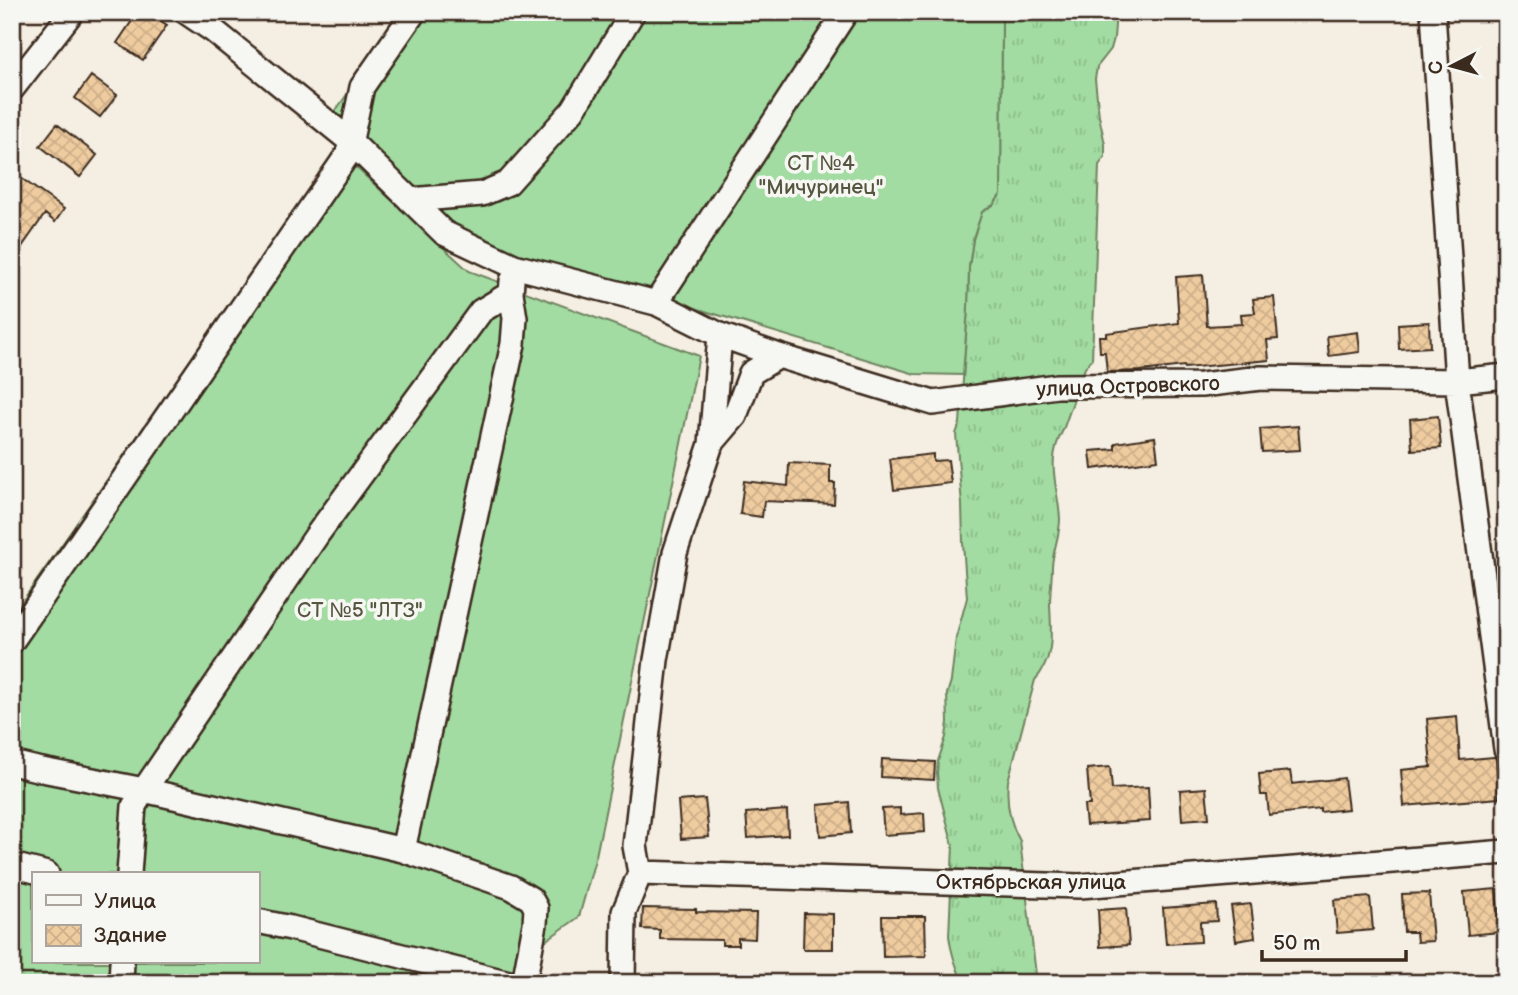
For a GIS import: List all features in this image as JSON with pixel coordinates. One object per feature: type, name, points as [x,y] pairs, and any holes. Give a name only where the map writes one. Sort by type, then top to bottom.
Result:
[{"type":"street","points":[[12,89],[72,12]]},
{"type":"street","name":"улица Островского","points":[[186,12],[214,31],[349,140],[443,233],[514,266],[656,303],[720,335],[933,403],[1056,386],[1201,385],[1261,378],[1457,381],[1506,376]]},
{"type":"street","points":[[12,641],[348,154],[362,87],[414,12]]},
{"type":"street","points":[[410,200],[482,194],[508,183],[573,110],[633,12]]},
{"type":"street","points":[[656,303],[846,12]]},
{"type":"street","points":[[1433,12],[1457,381],[1506,749]]},
{"type":"street","points":[[402,850],[513,344],[515,318],[511,293],[514,266]]},
{"type":"street","points":[[129,872],[134,806],[144,790],[317,535],[481,311],[511,293]]},
{"type":"street","points":[[623,983],[624,912],[640,873],[635,846],[656,660],[676,553],[711,444],[720,335]]},
{"type":"street","points":[[711,444],[735,416],[751,373],[779,356]]},
{"type":"street","points":[[12,763],[144,790],[402,850],[511,887],[531,899],[536,908],[524,983]]},
{"type":"street","name":"Октябрьская улица","points":[[640,873],[1080,886],[1506,852]]},
{"type":"street","points":[[12,866],[38,872]]},
{"type":"street","points":[[259,921],[509,983]]},
{"type":"street","points":[[121,983],[122,964]]},
{"type":"green space","name":"СТ №4 \"Мичуринец\"","points":[[405,12],[1002,12],[1001,194],[993,205],[982,212],[973,239],[963,375],[915,374],[458,237],[329,120]]},
{"type":"green space","points":[[1002,12],[1116,12],[1111,49],[1097,67],[1095,79],[1105,157],[1099,165],[1092,359],[1085,368],[1055,453],[1054,474],[1060,519],[1052,566],[1049,654],[1035,680],[1008,781],[1009,812],[1020,841],[1037,983],[963,983],[949,936],[953,845],[938,788],[937,773],[946,737],[947,694],[956,638],[967,598],[956,434],[960,423],[973,239],[982,212],[993,205],[1001,194]]},
{"type":"green space","name":"СТ №5 \"ЛТЗ\"","points":[[337,150],[469,271],[699,356],[596,856],[579,917],[517,961],[516,983],[12,983],[12,616]]},
{"type":"building","points":[[138,12],[148,12],[167,25],[143,60],[117,43]]},
{"type":"building","points":[[91,76],[117,95],[100,117],[75,98]]},
{"type":"building","points":[[57,124],[97,155],[80,177],[40,146]]},
{"type":"building","points":[[21,178],[64,209],[55,222],[45,214],[12,261],[12,190]]},
{"type":"building","points":[[1203,275],[1207,326],[1242,324],[1241,314],[1255,313],[1253,299],[1274,297],[1278,339],[1267,340],[1269,360],[1107,372],[1105,352],[1100,352],[1099,336],[1179,323],[1176,277]]},
{"type":"building","points":[[1429,322],[1430,347],[1399,349],[1398,324]]},
{"type":"building","points":[[1358,332],[1360,352],[1329,356],[1327,336]]},
{"type":"building","points":[[1438,416],[1441,448],[1412,450],[1410,419]]},
{"type":"building","points":[[1298,426],[1300,450],[1262,452],[1260,429]]},
{"type":"building","points":[[1155,437],[1158,460],[1092,469],[1090,451],[1115,449],[1115,443]]},
{"type":"building","points":[[933,454],[933,461],[948,460],[951,483],[894,490],[890,459]]},
{"type":"building","points":[[789,463],[830,465],[830,483],[835,483],[834,504],[764,501],[762,517],[740,514],[744,481],[788,486]]},
{"type":"building","points":[[1457,716],[1460,760],[1496,758],[1499,798],[1404,806],[1401,770],[1431,767],[1427,719]]},
{"type":"building","points":[[882,759],[935,762],[934,780],[881,777]]},
{"type":"building","points":[[1110,767],[1112,789],[1148,787],[1150,821],[1086,825],[1084,805],[1090,805],[1087,769]]},
{"type":"building","points":[[1290,771],[1292,784],[1344,778],[1348,809],[1320,812],[1320,809],[1269,815],[1267,795],[1261,795],[1259,774]]},
{"type":"building","points":[[1206,788],[1209,818],[1182,820],[1180,790]]},
{"type":"building","points":[[705,799],[709,837],[681,839],[678,801]]},
{"type":"building","points":[[849,802],[851,833],[820,836],[818,805]]},
{"type":"building","points":[[900,808],[900,815],[924,813],[925,832],[884,835],[882,809]]},
{"type":"building","points":[[787,810],[788,835],[748,838],[746,813]]},
{"type":"building","points":[[1496,889],[1500,932],[1468,935],[1464,892]]},
{"type":"building","points":[[1429,893],[1433,941],[1417,942],[1416,932],[1404,932],[1402,894]]},
{"type":"building","points":[[1370,897],[1373,930],[1337,933],[1334,900]]},
{"type":"building","points":[[1216,904],[1217,921],[1200,922],[1201,942],[1166,944],[1163,908]]},
{"type":"building","points":[[1251,904],[1255,938],[1236,941],[1231,906]]},
{"type":"building","points":[[643,908],[756,913],[755,939],[738,938],[738,945],[722,945],[722,940],[660,939],[660,930],[642,929]]},
{"type":"building","points":[[1126,908],[1129,945],[1100,947],[1098,910]]},
{"type":"building","points":[[804,913],[833,914],[833,949],[803,949]]},
{"type":"building","points":[[882,916],[925,916],[926,956],[883,957]]}]
